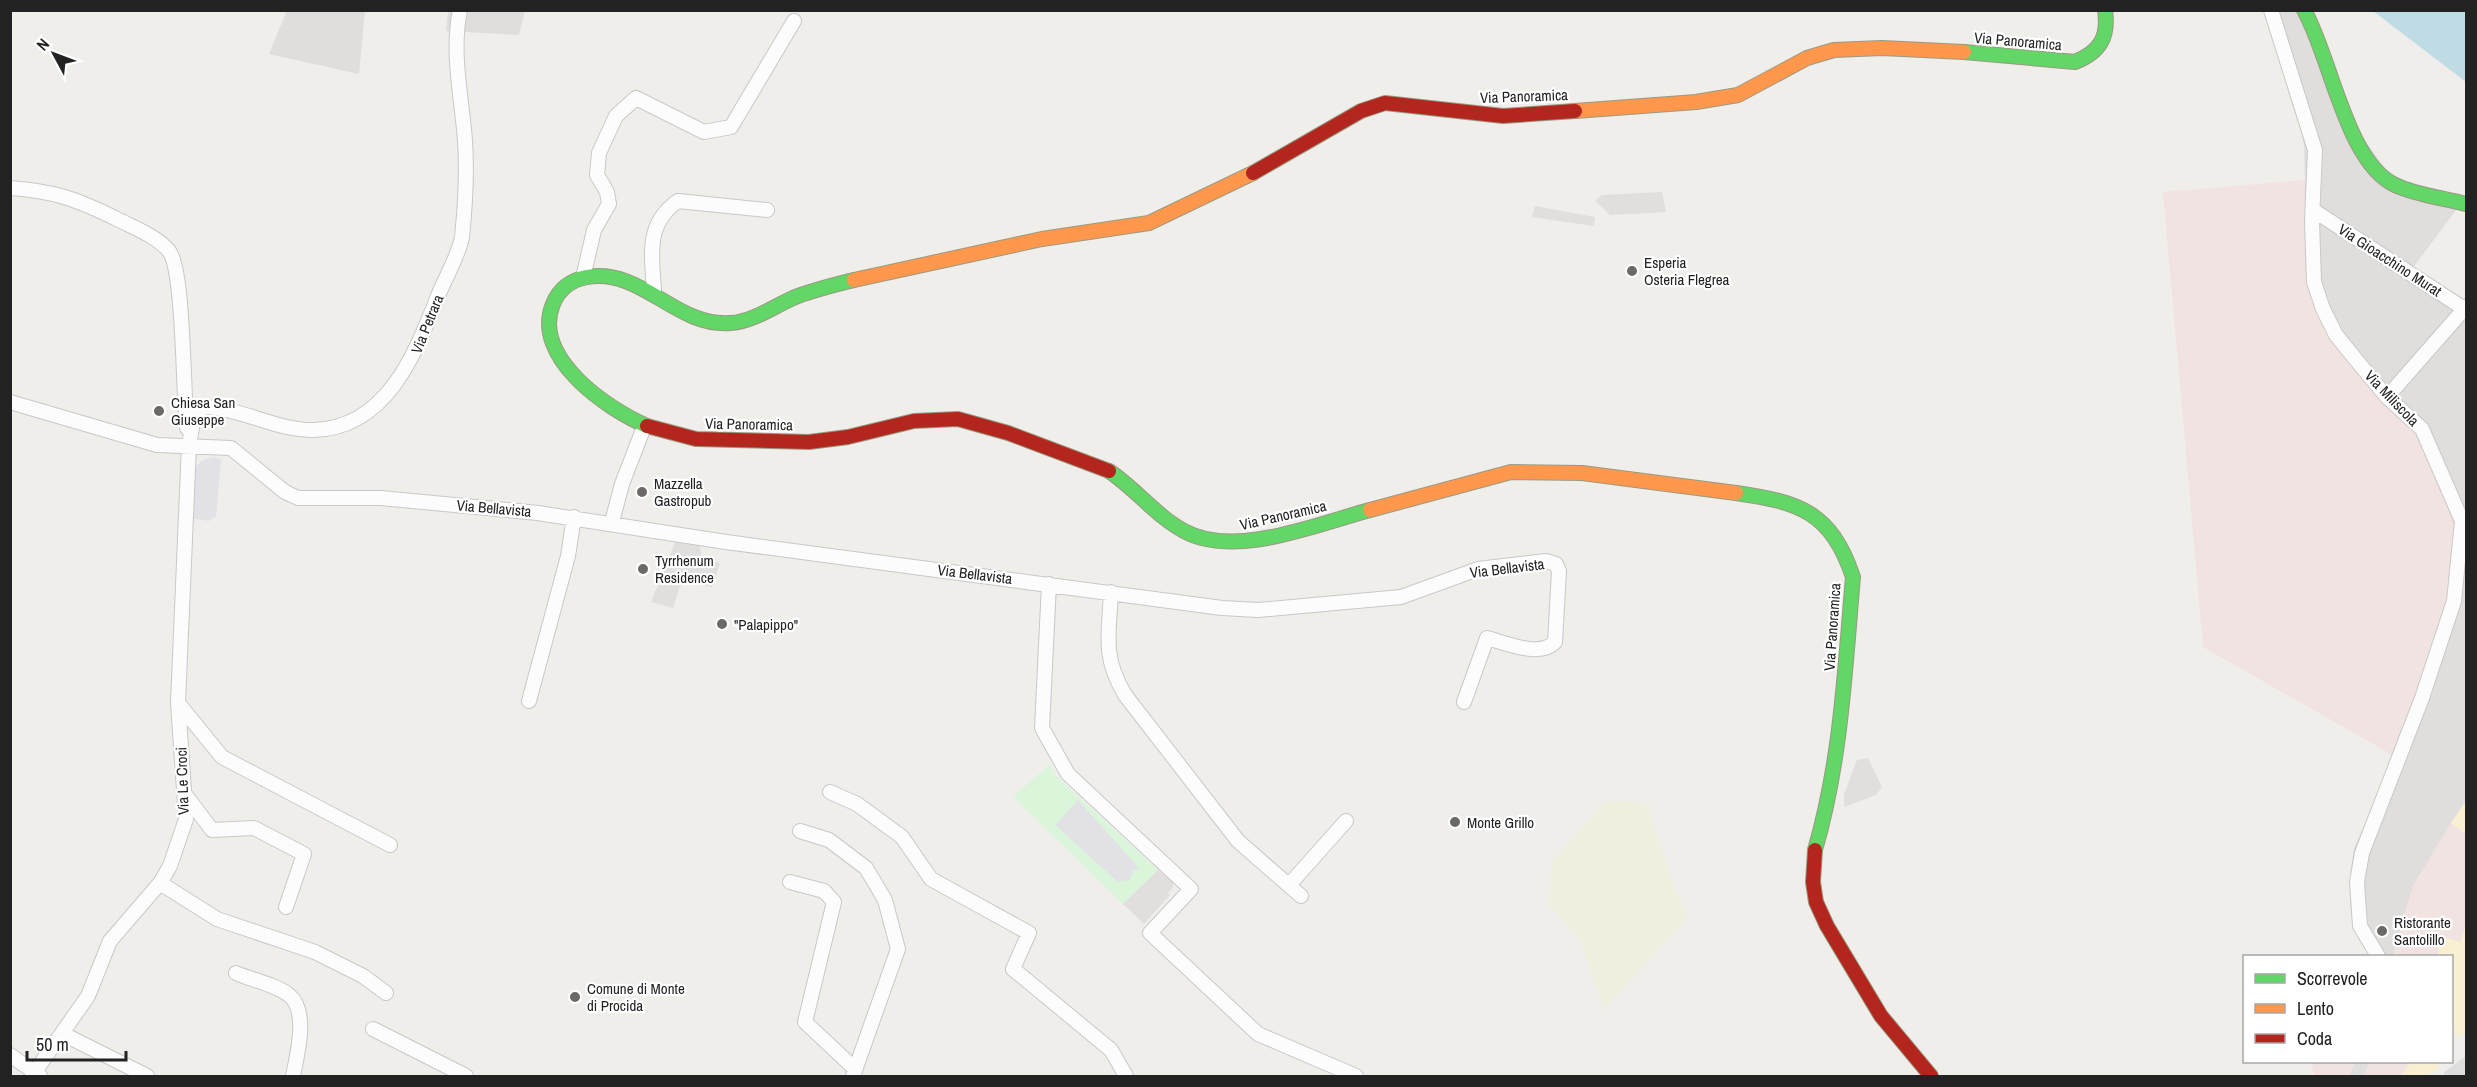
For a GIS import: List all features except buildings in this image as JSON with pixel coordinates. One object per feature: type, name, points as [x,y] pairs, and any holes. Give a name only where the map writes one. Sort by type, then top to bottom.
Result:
[{"type":"street","name":"Via Petrara","points":[[189,445],[194,416],[204,407],[222,407],[298,429],[316,430],[346,423],[382,400],[412,361],[462,239],[465,143],[457,70],[460,10]]},
{"type":"street","name":"Via Panoramica","points":[[1931,1077],[1901,1046],[1883,1021],[1816,902],[1813,882],[1815,851],[1829,803],[1838,751],[1852,578],[1844,550],[1823,522],[1803,509],[1748,495],[1582,473],[1511,472],[1259,540],[1224,544],[1190,536],[1172,526],[1132,488],[1107,470],[974,422],[946,418],[912,420],[839,439],[817,442],[705,441],[644,427],[611,408],[579,382],[561,360],[549,333],[548,315],[555,296],[570,282],[610,274],[630,279],[654,291],[696,320],[711,324],[734,323],[805,294],[906,268],[1061,236],[1156,222],[1361,111],[1385,104],[1495,116],[1696,102],[1738,95],[1808,58],[1834,50],[1882,48],[1941,50],[2075,62],[2091,57],[2101,47],[2108,26],[2105,10]]},
{"type":"street","name":"Via Miliscola","points":[[2271,10],[2315,150],[2314,282],[2323,309],[2336,335],[2387,397],[2422,429],[2462,521],[2454,601],[2422,698],[2362,853],[2357,882],[2360,926],[2377,955]]},
{"type":"street","points":[[2304,10],[2311,22],[2360,150],[2376,173],[2396,186],[2466,204]]},
{"type":"street","points":[[583,278],[594,230],[609,204],[607,192],[597,175],[599,153],[616,116],[636,98],[704,132],[731,127],[794,21]]},
{"type":"street","points":[[10,188],[41,190],[72,198],[139,230],[170,252],[179,278],[183,397],[189,445]]},
{"type":"street","points":[[654,291],[651,242],[663,211],[678,201],[767,210]]},
{"type":"street","name":"Via Gioacchino Murat","points":[[2313,210],[2466,309]]},
{"type":"street","points":[[2387,397],[2466,309]]},
{"type":"street","name":"Via Bellavista","points":[[10,402],[157,445],[231,448],[285,492],[298,498],[381,498],[573,517],[726,542],[1222,608],[1258,610],[1401,597],[1478,569],[1546,561],[1556,564],[1559,571],[1555,642],[1551,647],[1534,649],[1487,638],[1464,702]]},
{"type":"street","points":[[612,522],[622,483],[644,427]]},
{"type":"street","name":"Via Le Croci","points":[[35,1075],[88,996],[110,941],[160,883],[170,866],[186,819],[178,703],[189,445]]},
{"type":"street","points":[[529,701],[568,556],[573,517]]},
{"type":"street","points":[[1049,584],[1042,728],[1068,774],[1191,889],[1150,933],[1257,1035],[1356,1077]]},
{"type":"street","points":[[1111,592],[1108,656],[1113,674],[1125,695],[1238,841],[1301,896]]},
{"type":"street","points":[[178,703],[222,757],[390,845]]},
{"type":"street","points":[[830,792],[857,804],[902,837],[931,879],[1029,933],[1013,969],[1111,1050],[1126,1077]]},
{"type":"street","points":[[184,793],[212,830],[254,828],[304,854],[286,907]]},
{"type":"street","points":[[1289,885],[1346,820]]},
{"type":"street","points":[[790,882],[824,891],[834,903],[804,1022],[854,1073],[898,949],[885,900],[866,868],[829,840],[800,831]]},
{"type":"street","points":[[160,883],[218,919],[315,952],[363,976],[386,993]]},
{"type":"street","points":[[236,973],[288,994],[298,1006],[300,1024],[293,1077]]},
{"type":"street","points":[[373,1029],[466,1077]]},
{"type":"street","points":[[63,1034],[147,1077]]},
{"type":"street","points":[[12,1057],[35,1075]]},
{"type":"shaded area","points":[[287,10],[365,11],[359,74],[269,54]]},
{"type":"shaded area","points":[[2310,10],[2361,136],[2389,173],[2459,206],[2412,269],[2462,301],[2466,296],[2466,800],[2413,886],[2393,955],[2375,955],[2363,940],[2350,907],[2350,873],[2354,848],[2396,757],[2317,305],[2307,272],[2304,146],[2295,96],[2268,11]]},
{"type":"shaded area","points":[[448,11],[525,11],[519,35],[446,31]]},
{"type":"shaded area","points":[[2305,180],[2307,272],[2317,305],[2413,429],[2447,501],[2455,528],[2455,595],[2396,757],[2203,647],[2163,192]]},
{"type":"shaded area","points":[[1662,192],[1666,212],[1610,215],[1595,201],[1602,195]]},
{"type":"shaded area","points":[[1535,206],[1595,217],[1594,226],[1532,217]]},
{"type":"shaded area","points":[[213,457],[221,459],[216,516],[209,521],[191,518],[195,467],[203,460]]},
{"type":"shaded area","points":[[675,542],[700,545],[701,558],[720,563],[712,587],[685,582],[680,586],[673,608],[651,602]]},
{"type":"shaded area","points":[[1868,758],[1882,787],[1876,795],[1844,807],[1844,794],[1857,760]]},
{"type":"shaded area","points":[[1078,800],[1139,868],[1133,871],[1130,880],[1118,882],[1055,825]]},
{"type":"shaded area","points":[[2451,823],[2466,834],[2466,921],[2461,943],[2436,936],[2439,955],[2393,955],[2413,886]]},
{"type":"shaded area","points":[[1158,870],[1173,882],[1173,887],[1168,893],[1170,895],[1144,924],[1123,904]]},
{"type":"shaded area","points":[[2311,1063],[2420,1063],[2412,1076],[2314,1076]]},
{"type":"shaded area","points":[[2355,1063],[2369,1063],[2364,1076],[2349,1076]]},
{"type":"green space","points":[[1050,764],[1055,775],[1158,870],[1123,904],[1013,797]]},
{"type":"green space","points":[[1605,801],[1647,803],[1674,886],[1688,917],[1604,1009],[1580,940],[1548,904],[1553,861]]},
{"type":"sand","points":[[2466,801],[2466,834],[2451,823]]},
{"type":"sand","points":[[2466,921],[2466,1032],[2458,1037],[2453,1028],[2453,955],[2439,955],[2436,935],[2461,942]]},
{"type":"sand","points":[[2410,1063],[2436,1063],[2439,1068],[2425,1076],[2401,1076]]},
{"type":"water","points":[[2373,11],[2466,11],[2466,82]]},
{"type":"pier","points":[[2466,1056],[2466,1076],[2445,1076],[2443,1073]]},
{"type":"traffic: fast","points":[[1964,52],[2075,62],[2091,53],[2101,42],[2106,28],[2105,10]]},
{"type":"traffic: fast","points":[[2304,10],[2314,30],[2352,132],[2364,155],[2378,173],[2403,188],[2466,204]]},
{"type":"traffic: fast","points":[[647,426],[612,407],[594,394],[563,361],[553,343],[549,324],[553,304],[566,286],[587,277],[607,277],[625,281],[692,316],[710,322],[730,323],[754,317],[801,295],[854,280]]},
{"type":"traffic: fast","points":[[1109,471],[1174,525],[1204,539],[1227,542],[1276,536],[1370,510]]},
{"type":"traffic: fast","points":[[1736,493],[1778,501],[1810,514],[1823,524],[1834,538],[1853,577],[1836,749],[1831,783],[1815,850]]},
{"type":"traffic: slow","points":[[1575,111],[1696,102],[1738,95],[1807,58],[1834,50],[1882,48],[1964,52]]},
{"type":"traffic: slow","points":[[854,280],[1042,239],[1149,223],[1253,173]]},
{"type":"traffic: slow","points":[[1370,510],[1511,472],[1582,473],[1736,493]]},
{"type":"traffic: jam","points":[[1253,173],[1361,111],[1385,103],[1503,116],[1575,111]]},
{"type":"traffic: jam","points":[[647,426],[696,439],[809,442],[848,437],[914,421],[958,419],[1008,433],[1109,471]]},
{"type":"traffic: jam","points":[[1815,850],[1813,882],[1816,902],[1827,926],[1881,1016],[1931,1076]]},
{"type":"place","name":"Esperia Osteria Flegrea","points":[[1632,271]]},
{"type":"place","name":"Chiesa San Giuseppe","points":[[159,411]]},
{"type":"place","name":"Mazzella Gastropub","points":[[642,492]]},
{"type":"place","name":"Tyrrhenum Residence","points":[[643,569]]},
{"type":"place","name":"\"Palapippo\"","points":[[722,624]]},
{"type":"place","name":"Monte Grillo","points":[[1455,822]]},
{"type":"place","name":"Ristorante Santolillo","points":[[2382,931]]},
{"type":"place","name":"Comune di Monte di Procida","points":[[575,997]]}]
